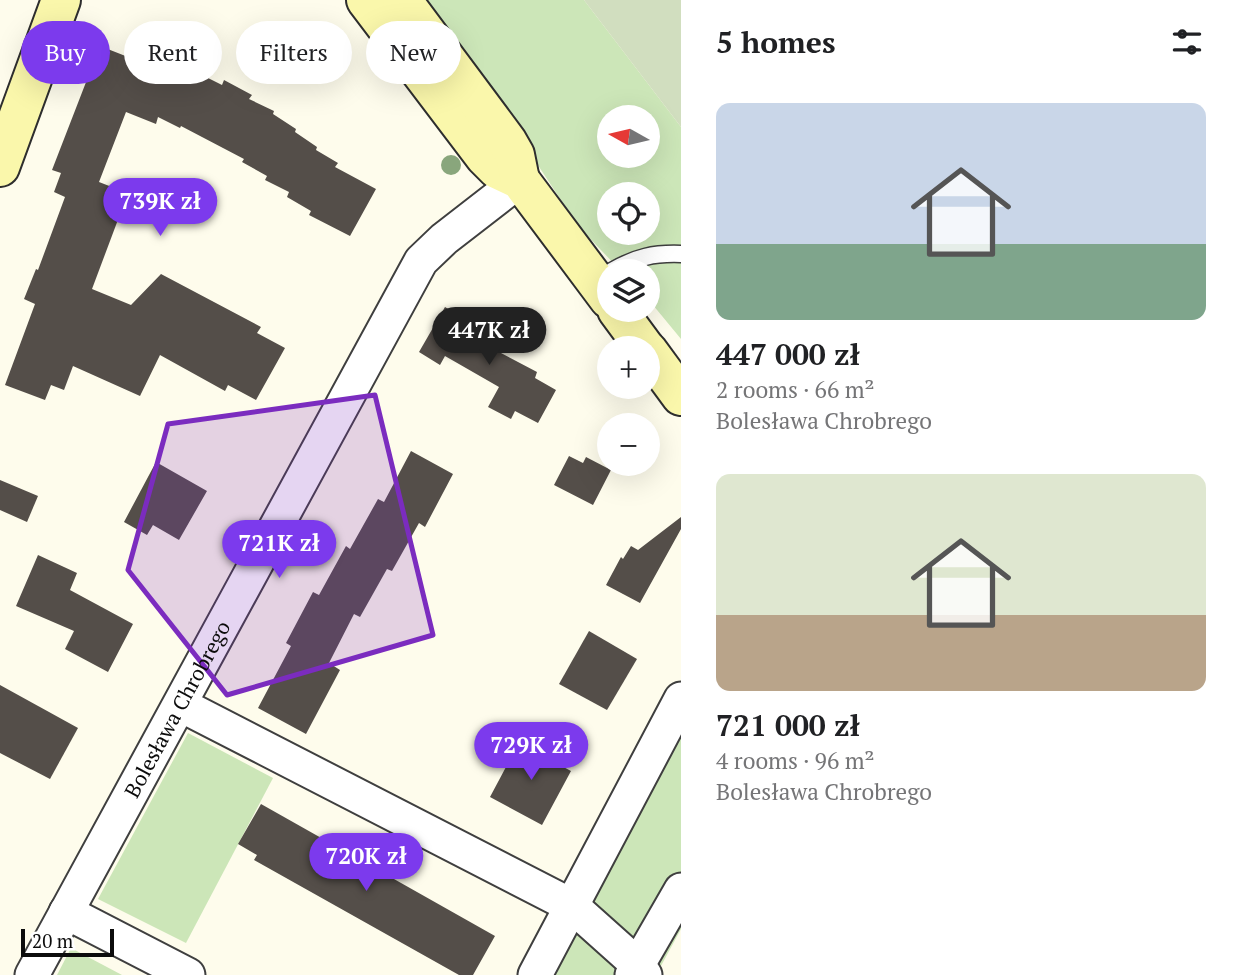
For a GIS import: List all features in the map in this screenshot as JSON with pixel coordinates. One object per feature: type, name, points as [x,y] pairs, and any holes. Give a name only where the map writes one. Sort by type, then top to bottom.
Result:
[{"type":"street","points":[[0,167],[61,0]]},
{"type":"street","points":[[366,0],[485,157],[498,169],[520,180],[597,273]]},
{"type":"street","points":[[402,0],[507,141],[515,155],[520,180]]},
{"type":"street","name":"Bolesława Chrobrego","points":[[32,975],[421,261],[444,239],[520,180]]},
{"type":"street","points":[[660,368],[681,396]]},
{"type":"street","points":[[535,975],[681,699]]},
{"type":"street","points":[[181,705],[572,906],[638,972],[681,890]]},
{"type":"street","points":[[66,912],[188,975]]},
{"type":"lane","points":[[637,259],[657,253],[681,254]]},
{"type":"highlighted area","points":[[375,395],[433,635],[227,695],[128,570],[168,424]]},
{"type":"green space","points":[[418,0],[584,0],[681,127],[681,339],[660,314],[660,259],[610,259],[578,226],[524,144],[461,58],[461,21],[433,21]]},
{"type":"green space","points":[[584,0],[681,0],[681,127]]},
{"type":"green space","points":[[681,732],[681,929],[656,975],[550,975]]},
{"type":"green space","points":[[188,733],[273,778],[186,943],[98,899]]},
{"type":"green space","points":[[71,948],[122,975],[57,975]]},
{"type":"building","points":[[110,50],[124,55],[124,84],[222,85],[224,80],[252,95],[249,99],[274,111],[273,114],[317,147],[316,150],[338,163],[335,167],[376,189],[350,236],[309,215],[311,211],[287,197],[289,192],[265,180],[267,176],[242,162],[244,159],[181,126],[180,128],[158,117],[156,124],[126,112],[99,182],[117,189],[107,213],[119,217],[92,289],[131,305],[161,274],[261,327],[257,333],[285,348],[256,400],[228,385],[225,391],[160,355],[140,396],[73,366],[64,390],[51,385],[45,400],[5,385],[35,304],[24,299],[36,269],[38,270],[65,197],[54,192],[61,173],[52,170],[85,84],[110,84]]},
{"type":"building","points":[[445,307],[467,320],[465,324],[487,335],[482,343],[537,372],[535,378],[556,390],[538,423],[515,411],[511,419],[488,407],[499,387],[445,356],[440,365],[419,352]]},
{"type":"building","points":[[411,451],[453,474],[425,527],[419,523],[392,571],[387,569],[360,617],[354,614],[329,663],[340,670],[306,734],[258,708],[291,646],[286,643],[313,592],[319,595],[346,546],[350,549],[378,499],[384,502]]},
{"type":"building","points":[[569,456],[583,463],[586,457],[597,463],[597,476],[608,476],[593,505],[554,485]]},
{"type":"building","points":[[156,462],[207,491],[179,540],[153,525],[147,535],[124,522]]},
{"type":"building","points":[[0,480],[38,496],[27,522],[0,510]]},
{"type":"building","points":[[681,517],[681,529],[640,603],[606,585],[621,557],[623,559],[631,546],[638,550]]},
{"type":"building","points":[[38,555],[77,573],[70,590],[133,624],[108,672],[65,649],[74,631],[16,606]]},
{"type":"building","points":[[589,631],[637,659],[607,710],[559,684]]},
{"type":"building","points":[[0,685],[78,728],[50,779],[0,753]]},
{"type":"building","points":[[523,735],[547,749],[543,756],[571,771],[542,825],[490,797]]},
{"type":"building","points":[[261,804],[495,936],[473,975],[459,975],[254,860],[257,855],[238,844]]}]
